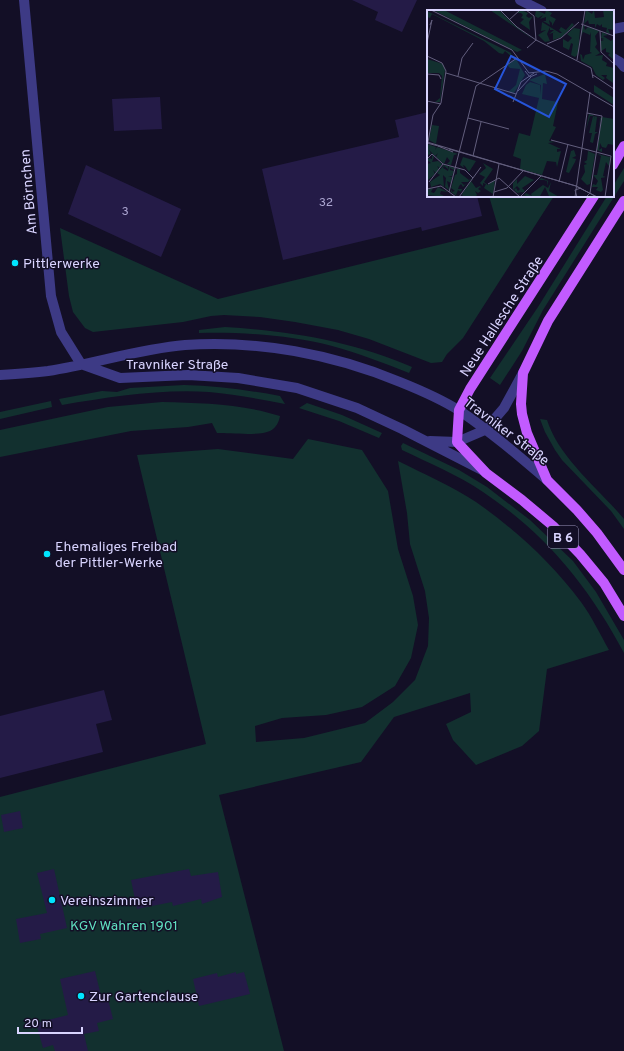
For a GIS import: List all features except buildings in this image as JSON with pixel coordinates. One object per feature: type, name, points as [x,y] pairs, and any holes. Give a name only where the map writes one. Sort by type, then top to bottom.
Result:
[{"type":"main road","points":[[614,163],[624,146]]},
{"type":"main road","name":"Neue Hallesche Straße","points":[[458,442],[459,410],[470,389],[593,197]]},
{"type":"main road","name":"B 6","points":[[547,480],[527,433],[522,414],[521,385],[523,373],[548,321],[624,201]]},
{"type":"main road","name":"B 6","points":[[458,442],[486,473]]},
{"type":"main road","name":"Travniker Straße","points":[[486,473],[553,526],[580,554],[604,583],[624,616]]},
{"type":"main road","name":"Travniker Straße","points":[[547,480],[577,510],[597,533],[624,570]]},
{"type":"street","name":"Am Börnchen","points":[[24,0],[51,296],[61,332],[82,364]]},
{"type":"street","points":[[520,0],[540,10]]},
{"type":"street","points":[[614,59],[620,62],[624,67]]},
{"type":"street","name":"Travniker Straße","points":[[82,364],[152,349],[185,345],[232,344],[306,353],[372,370],[421,390],[459,410],[500,440],[547,480]]},
{"type":"street","points":[[0,375],[48,371],[82,364]]},
{"type":"street","name":"Travniker Straße","points":[[82,364],[120,378],[188,375],[238,378],[297,388],[357,408],[426,441],[486,473]]},
{"type":"street","points":[[426,441],[458,442],[486,430],[504,408],[523,373]]},
{"type":"green space","points":[[624,168],[624,181],[614,197],[614,184]]},
{"type":"green space","points":[[489,197],[553,197],[463,338],[447,354],[442,362],[431,363],[369,339],[338,330],[260,317],[224,315],[211,316],[183,322],[93,332],[85,328],[73,312],[69,296],[60,228],[218,299],[499,230]]},
{"type":"green space","points":[[606,197],[614,197],[543,310],[522,351],[500,385],[490,378],[538,307]]},
{"type":"green space","points":[[225,327],[273,331],[344,344],[367,350],[412,367],[409,373],[371,358],[342,349],[299,339],[249,334],[199,333],[199,330]]},
{"type":"green space","points":[[184,385],[208,386],[280,396],[285,404],[228,394],[190,391],[135,394],[62,405],[59,399],[102,391],[117,392],[130,388]]},
{"type":"green space","points":[[51,401],[52,407],[0,419],[0,412]]},
{"type":"green space","points":[[162,402],[237,407],[280,416],[278,423],[274,428],[265,433],[217,433],[212,423],[188,427],[131,431],[0,457],[0,430],[108,407]]},
{"type":"green space","points":[[307,403],[342,415],[382,433],[379,438],[339,421],[299,408]]},
{"type":"green space","points":[[540,419],[547,420],[553,434],[570,460],[624,519],[624,529],[611,511],[562,460],[545,432]]},
{"type":"green space","name":"KGV Wahren 1901","points":[[308,439],[362,450],[388,491],[398,549],[413,596],[418,625],[411,658],[395,686],[362,707],[326,715],[282,718],[255,726],[256,742],[304,738],[365,723],[393,702],[415,680],[428,646],[429,618],[425,591],[410,544],[407,513],[398,461],[448,485],[467,496],[505,524],[533,548],[558,574],[581,602],[609,650],[547,669],[539,731],[522,746],[476,765],[453,740],[446,724],[471,712],[470,693],[394,717],[361,762],[219,795],[284,1051],[0,1051],[0,797],[206,744],[137,455],[218,449],[293,459]]},
{"type":"green space","points":[[403,443],[459,470],[487,487],[530,520],[573,561],[596,592],[624,640],[624,653],[596,606],[564,564],[546,544],[527,526],[483,492],[454,475],[402,450],[401,446]]},
{"type":"place","name":"Pittlerwerke","points":[[15,263]]},
{"type":"place","name":"Ehemaliges Freibad der Pittler-Werke","points":[[47,554]]},
{"type":"place","name":"Vereinszimmer","points":[[52,900]]},
{"type":"place","name":"Zur Gartenclause","points":[[81,996]]}]
